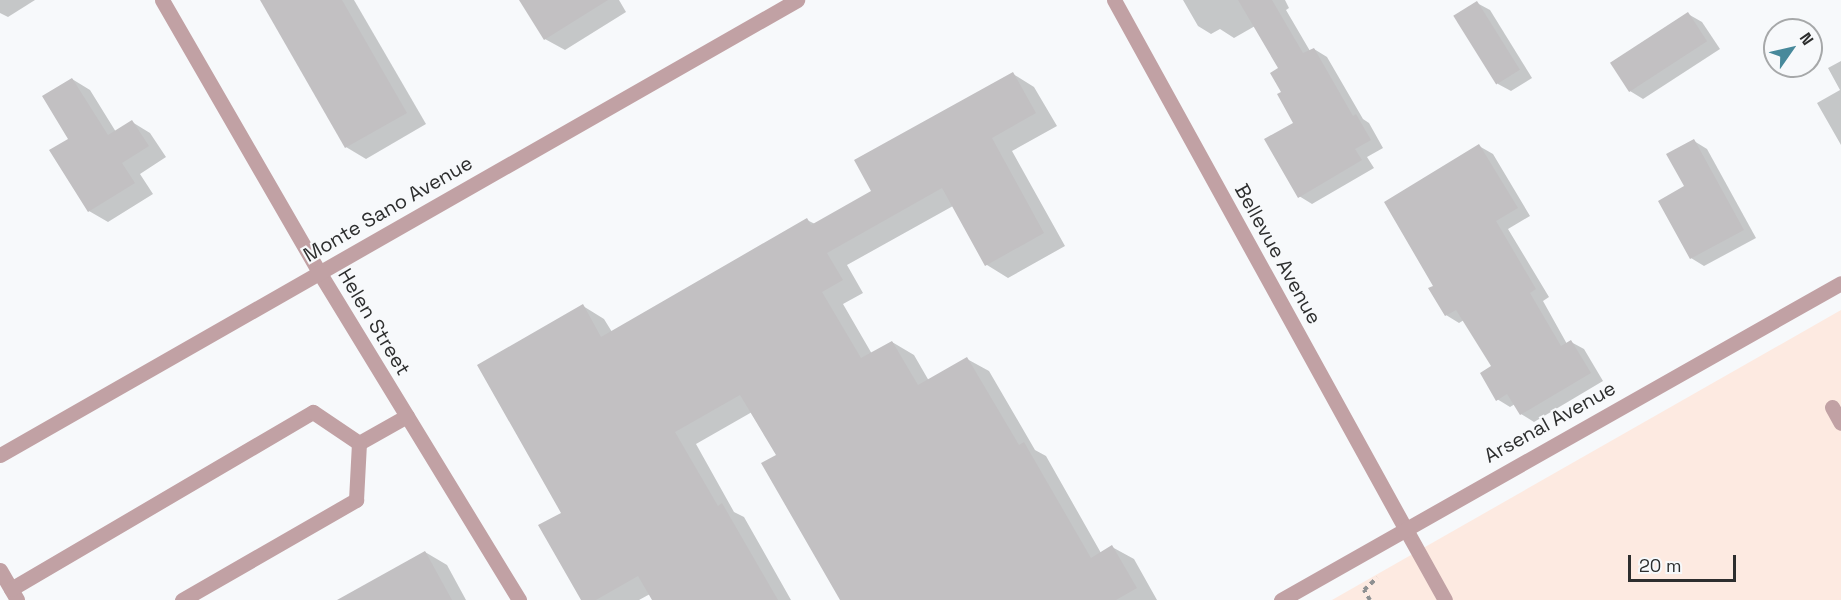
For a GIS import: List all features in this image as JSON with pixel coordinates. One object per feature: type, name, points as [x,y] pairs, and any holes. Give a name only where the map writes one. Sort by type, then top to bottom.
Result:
[{"type":"street","name":"Helen Street","points":[[162,0],[320,272],[519,600]]},
{"type":"street","name":"Monte Sano Avenue","points":[[0,455],[797,0]]},
{"type":"street","name":"Bellevue Avenue","points":[[1114,0],[1445,600]]},
{"type":"street","name":"Arsenal Avenue","points":[[1281,600],[1841,283]]},
{"type":"street","points":[[1832,407],[1841,423]]},
{"type":"street","points":[[0,570],[14,594],[313,412],[359,443]]},
{"type":"street","points":[[359,443],[407,416]]},
{"type":"street","points":[[182,600],[356,500],[359,443]]},
{"type":"path","points":[[1370,600],[1364,590],[1382,574]]},
{"type":"shaded area","points":[[1841,310],[1841,600],[1332,600]]},
{"type":"building","points":[[260,0],[342,0],[407,113],[345,148]]},
{"type":"building","points":[[519,0],[608,0],[544,40]]},
{"type":"building","points":[[1238,0],[1272,0],[1303,53],[1314,48],[1353,116],[1356,114],[1371,140],[1355,149],[1362,160],[1298,198],[1264,139],[1293,123],[1277,94],[1281,92],[1270,73],[1278,68]]},
{"type":"building","points":[[1477,1],[1520,70],[1496,85],[1453,16]]},
{"type":"building","points":[[1688,12],[1707,41],[1629,92],[1610,63]]},
{"type":"building","points":[[1013,72],[1036,113],[992,138],[1044,233],[985,266],[942,188],[827,253],[843,280],[822,292],[861,358],[892,341],[918,385],[967,357],[1019,445],[1024,442],[1091,558],[1112,545],[1137,588],[1116,600],[840,600],[761,463],[776,455],[740,395],[675,432],[718,506],[722,503],[778,600],[652,600],[638,576],[596,600],[581,600],[538,525],[561,513],[477,365],[583,304],[601,337],[807,218],[811,225],[871,191],[854,160]]},
{"type":"building","points":[[72,78],[108,135],[132,120],[149,146],[122,163],[135,183],[88,212],[49,150],[68,139],[42,96]]},
{"type":"building","points":[[1694,139],[1744,230],[1690,259],[1658,201],[1684,186],[1666,154]]},
{"type":"building","points":[[1479,144],[1518,208],[1496,221],[1536,289],[1530,293],[1561,346],[1571,340],[1591,373],[1520,415],[1507,394],[1496,401],[1480,373],[1491,366],[1456,310],[1445,316],[1428,288],[1433,286],[1384,202]]},
{"type":"building","points":[[425,551],[452,600],[337,600]]}]
